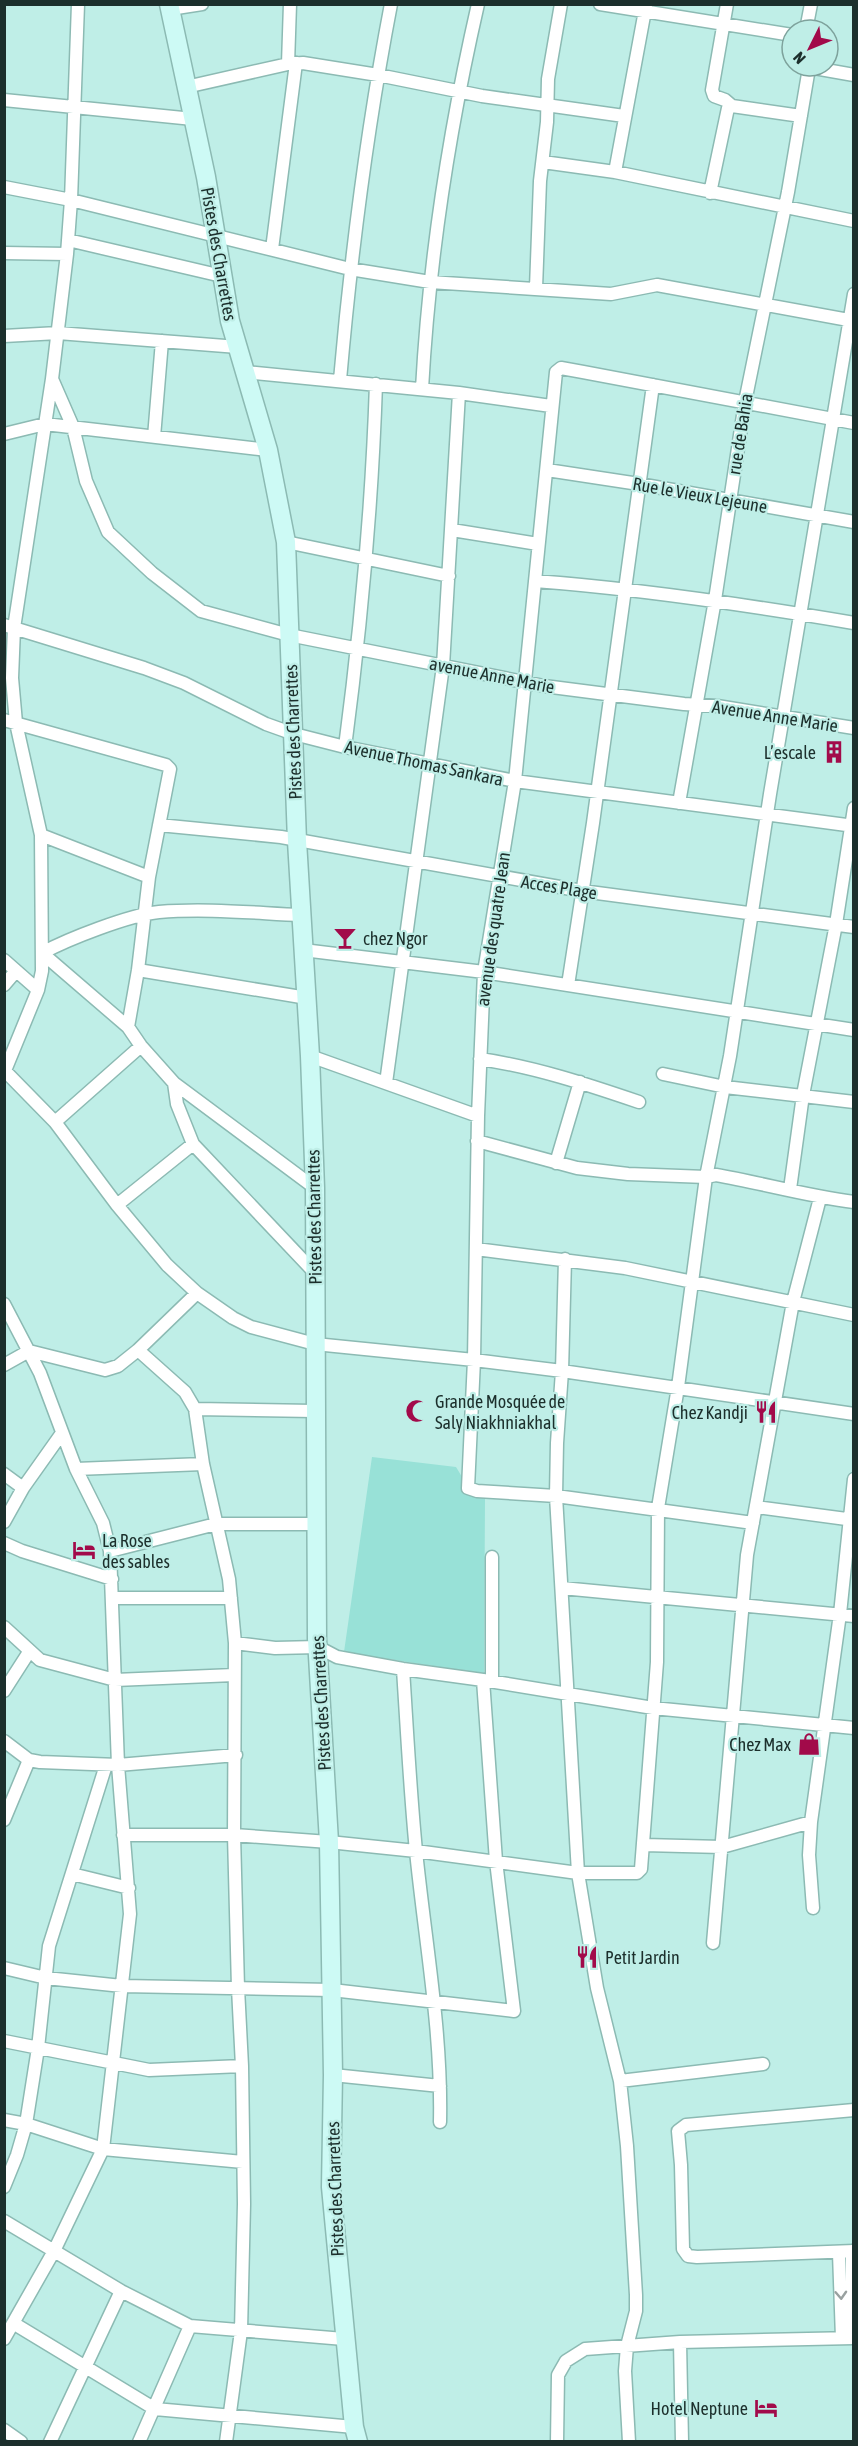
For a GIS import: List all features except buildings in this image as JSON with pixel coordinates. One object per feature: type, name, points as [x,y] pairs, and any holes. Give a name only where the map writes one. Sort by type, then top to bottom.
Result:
[{"type":"main road","name":"Pistes des Charrettes","points":[[169,7],[193,119],[222,276],[244,372],[268,450],[286,542],[297,842],[307,998],[315,1188],[314,1411],[318,1647],[329,1842],[333,2075],[331,2187],[344,2339],[356,2434]]},
{"type":"street","points":[[78,4],[67,254],[45,424],[9,626],[12,678],[10,722],[40,835],[42,953],[38,990],[5,1072],[55,1122],[117,1205],[167,1265],[197,1293],[233,1318],[251,1327],[315,1344],[562,1371],[854,1414]]},
{"type":"street","points":[[169,7],[202,4]]},
{"type":"street","points":[[272,249],[292,64],[290,4]]},
{"type":"street","points":[[340,380],[350,269],[378,75],[392,4]]},
{"type":"street","points":[[422,389],[430,282],[458,90],[478,4]]},
{"type":"street","points":[[536,288],[539,194],[548,106],[548,79],[561,4]]},
{"type":"street","points":[[600,4],[645,8],[780,33]]},
{"type":"street","points":[[727,4],[712,93],[732,106],[801,116]]},
{"type":"street","points":[[615,172],[645,8]]},
{"type":"street","points":[[186,87],[292,64],[378,75],[548,106],[624,116]]},
{"type":"street","name":"rue de Bahia","points":[[679,803],[716,600],[745,402],[785,208],[801,116],[805,78]]},
{"type":"street","points":[[4,100],[74,109],[193,119]]},
{"type":"street","points":[[710,193],[726,112],[732,106]]},
{"type":"street","points":[[543,162],[615,172],[854,221]]},
{"type":"street","points":[[4,187],[71,200],[350,269],[430,282],[611,294],[657,285],[851,321]]},
{"type":"street","points":[[68,240],[222,276]]},
{"type":"street","points":[[4,254],[67,254]]},
{"type":"street","points":[[123,1835],[234,1835],[329,1842],[416,1851],[578,1873],[637,1873],[643,1863],[657,1662],[658,1509],[678,1387],[690,1280],[706,1176],[725,1087],[766,815],[854,294]]},
{"type":"street","points":[[4,336],[58,333],[238,348]]},
{"type":"street","points":[[153,437],[162,341]]},
{"type":"street","name":"avenue des quatre Jean","points":[[556,1496],[477,1491],[468,1488],[474,1360],[477,1141],[484,972],[515,782],[547,470],[551,406],[557,370],[561,368],[653,385]]},
{"type":"street","points":[[244,372],[459,393],[551,406]]},
{"type":"street","name":"avenue Anne Marie","points":[[52,379],[72,427],[90,490],[102,520],[116,540],[193,607],[207,613],[289,635],[544,686],[697,705]]},
{"type":"street","points":[[345,747],[367,560],[376,384]]},
{"type":"street","points":[[568,985],[611,695],[653,385],[854,423]]},
{"type":"street","points":[[386,1083],[443,666],[459,393]]},
{"type":"street","points":[[4,434],[45,424],[268,450]]},
{"type":"street","name":"Rue le Vieux Lejeune","points":[[547,470],[639,483],[854,522]]},
{"type":"street","points":[[452,530],[538,544]]},
{"type":"street","points":[[286,542],[449,576]]},
{"type":"street","points":[[535,581],[624,588],[716,600],[854,623]]},
{"type":"street","name":"Avenue Thomas Sankara","points":[[9,626],[144,668],[184,683],[240,712],[294,734],[345,747],[515,782],[852,826]]},
{"type":"street","name":"Avenue Anne Marie","points":[[697,705],[854,728]]},
{"type":"street","points":[[10,722],[169,767],[170,775],[149,877],[138,970],[128,1027]]},
{"type":"street","points":[[790,1189],[802,1095],[836,924],[854,808]]},
{"type":"street","name":"Acces Plage","points":[[159,825],[263,835],[582,891],[854,927]]},
{"type":"street","points":[[40,835],[149,877]]},
{"type":"street","points":[[42,953],[58,944],[158,912],[222,911],[301,915]]},
{"type":"street","points":[[303,950],[484,972],[854,1030]]},
{"type":"street","points":[[42,953],[128,1027],[141,1046],[174,1083],[315,1188]]},
{"type":"street","points":[[4,960],[38,990]]},
{"type":"street","points":[[138,970],[307,998]]},
{"type":"street","points":[[4,985],[16,971]]},
{"type":"street","points":[[55,1122],[141,1046]]},
{"type":"street","points":[[310,1056],[478,1116]]},
{"type":"street","points":[[480,1059],[519,1065],[639,1102]]},
{"type":"street","points":[[663,1074],[725,1087],[854,1102]]},
{"type":"street","points":[[556,1163],[580,1082]]},
{"type":"street","points":[[174,1083],[177,1104],[193,1144],[316,1274]]},
{"type":"street","points":[[477,1141],[556,1163],[628,1174],[706,1176],[716,1174],[790,1189],[820,1198],[854,1202]]},
{"type":"street","points":[[117,1205],[193,1144]]},
{"type":"street","points":[[713,1943],[747,1555],[793,1302],[820,1198]]},
{"type":"street","points":[[476,1249],[565,1259],[690,1280],[854,1314]]},
{"type":"street","points":[[565,1259],[562,1371],[556,1443],[556,1496],[566,1693],[578,1873],[597,1989],[620,2081],[627,2146],[636,2295],[635,2317],[627,2346],[625,2371],[629,2442]]},
{"type":"street","points":[[4,1365],[29,1351],[105,1370],[118,1366],[138,1350],[197,1293]]},
{"type":"street","points":[[4,1304],[40,1373],[76,1469],[103,1523],[110,1551],[114,1680],[112,1765],[129,1888],[129,1940],[111,2063],[103,2149],[54,2251],[4,2339]]},
{"type":"street","points":[[138,1350],[185,1392],[195,1409],[203,1464],[226,1560],[235,1643],[234,1835],[243,2162],[241,2331],[226,2442]]},
{"type":"street","points":[[195,1409],[314,1411]]},
{"type":"street","points":[[4,1522],[23,1488],[62,1433]]},
{"type":"street","points":[[76,1469],[203,1464]]},
{"type":"street","points":[[4,1474],[23,1488]]},
{"type":"street","points":[[813,1908],[809,1855],[811,1822],[852,1520],[854,1479]]},
{"type":"street","points":[[556,1496],[753,1523]]},
{"type":"street","points":[[756,1507],[852,1520]]},
{"type":"street","points":[[110,1551],[216,1524],[316,1524]]},
{"type":"street","points":[[4,1543],[32,1555],[112,1579]]},
{"type":"street","points":[[4,1968],[46,1978],[122,1986],[332,1990],[514,2011],[496,1862],[487,1680],[492,1557]]},
{"type":"street","points":[[562,1588],[854,1616]]},
{"type":"street","points":[[113,1598],[231,1598]]},
{"type":"street","points":[[4,1627],[22,1642],[29,1652],[48,1664],[114,1680],[234,1675]]},
{"type":"street","points":[[235,1643],[275,1648],[318,1647],[337,1657],[653,1708],[854,1728]]},
{"type":"street","points":[[4,1690],[29,1652]]},
{"type":"street","points":[[403,1669],[416,1851],[434,2000],[440,2122]]},
{"type":"street","points":[[4,1742],[29,1760],[40,1762],[112,1765],[236,1755]]},
{"type":"street","points":[[4,1820],[29,1760]]},
{"type":"street","points":[[4,2187],[26,2124],[38,2048],[49,1946],[72,1874],[112,1765]]},
{"type":"street","points":[[644,1845],[722,1847],[811,1822]]},
{"type":"street","points":[[72,1874],[129,1888]]},
{"type":"street","points":[[4,2041],[149,2070],[242,2066]]},
{"type":"street","points":[[620,2081],[763,2064]]},
{"type":"street","points":[[333,2075],[440,2086]]},
{"type":"street","points":[[849,2338],[853,2251],[688,2256],[683,2249],[678,2132],[686,2125],[854,2110]]},
{"type":"street","points":[[4,2120],[26,2124],[103,2149],[243,2162]]},
{"type":"street","points":[[4,2221],[121,2291],[190,2326],[344,2339]]},
{"type":"street","points":[[839,2253],[849,2338]]},
{"type":"street","points":[[50,2442],[121,2291]]},
{"type":"street","points":[[13,2323],[154,2409],[230,2415],[356,2434]]},
{"type":"street","points":[[139,2442],[190,2326]]},
{"type":"street","points":[[556,2442],[560,2368],[575,2354],[585,2349],[680,2342],[849,2338]]},
{"type":"street","points":[[680,2342],[682,2442]]},
{"type":"street","points":[[4,2430],[21,2442]]},
{"type":"shaded area","points":[[372,1457],[456,1467],[470,1490],[485,1499],[484,1674],[344,1652]]},
{"type":"place","name":"L’escale","points":[[834,752]]},
{"type":"place","name":"chez Ngor","points":[[345,938]]},
{"type":"place","name":"Grande Mosquée de Saly Niakhniakhal","points":[[417,1411]]},
{"type":"place","name":"Chez Kandji","points":[[766,1412]]},
{"type":"place","name":"La Rose des sables","points":[[84,1550]]},
{"type":"place","name":"Chez Max","points":[[809,1744]]},
{"type":"place","name":"Petit Jardin","points":[[587,1957]]},
{"type":"place","name":"Hotel Neptune","points":[[766,2408]]}]
